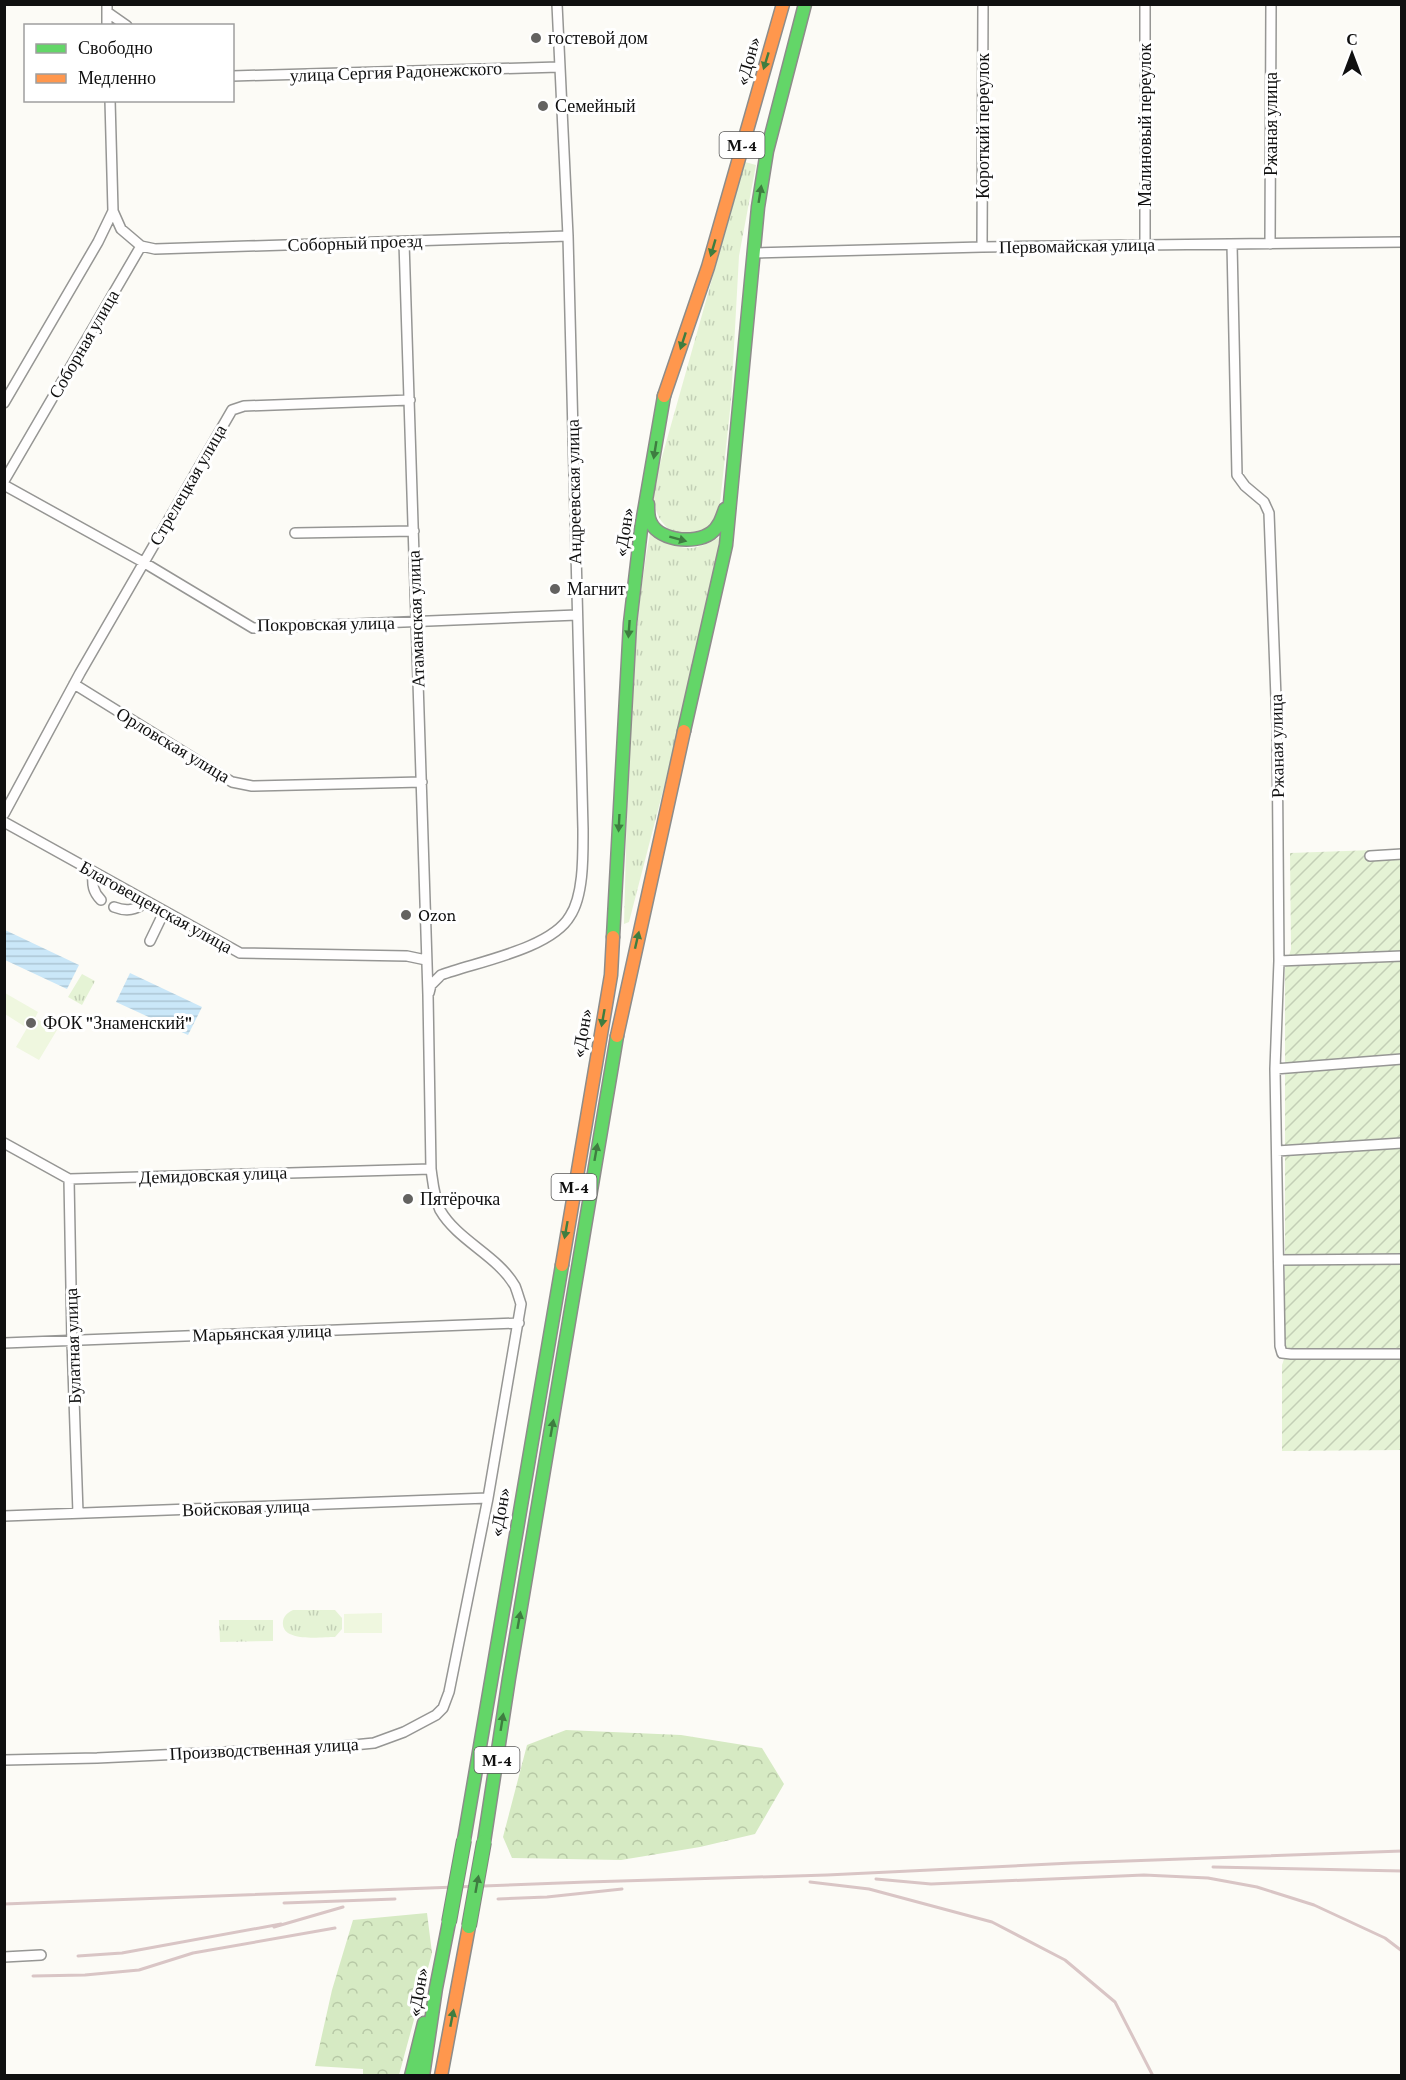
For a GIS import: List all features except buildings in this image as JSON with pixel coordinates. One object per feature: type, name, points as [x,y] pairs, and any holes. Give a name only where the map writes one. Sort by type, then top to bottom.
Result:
[{"type":"main road","name":"«Дон»","points":[[423,2076],[436,1988],[464,1839],[611,975],[630,623],[641,529],[662,403],[708,267],[783,4]]},
{"type":"main road","name":"«Дон»","points":[[441,2076],[470,1926],[589,1194],[623,1002],[726,545],[753,253],[766,151],[805,4]]},
{"type":"main road","name":"М-4","points":[[648,497],[649,519],[657,530],[677,540],[698,539],[706,536],[718,526],[724,513],[741,395]]},
{"type":"main road","points":[[411,2076],[429,2005],[436,1988]]},
{"type":"street","name":"Андреевская улица","points":[[428,995],[431,985],[441,975],[544,940],[561,929],[572,915],[581,877],[583,829],[568,236],[557,4]]},
{"type":"street","name":"Короткий переулок","points":[[982,247],[983,4]]},
{"type":"street","name":"Малиновый переулок","points":[[1145,4],[1145,245]]},
{"type":"street","name":"Ржаная улица","points":[[1270,244],[1271,4]]},
{"type":"street","points":[[107,8],[107,24]]},
{"type":"street","points":[[107,8],[125,24]]},
{"type":"street","name":"улица Сергия Радонежского","points":[[234,76],[559,67]]},
{"type":"street","points":[[110,102],[113,211],[121,229],[141,246]]},
{"type":"street","points":[[4,403],[93,251],[113,211]]},
{"type":"street","name":"Соборный проезд","points":[[141,246],[155,249],[568,236]]},
{"type":"street","name":"Атаманская улица","points":[[404,242],[434,1191],[441,1210],[454,1227],[515,1286],[521,1304],[519,1323]]},
{"type":"street","name":"Первомайская улица","points":[[753,253],[982,247],[1401,242]]},
{"type":"street","name":"Ржаная улица","points":[[1232,244],[1237,475],[1245,486],[1264,502],[1269,513],[1277,725],[1279,961],[1275,1069],[1280,1346],[1282,1353],[1401,1354]]},
{"type":"street","name":"Соборная улица","points":[[4,483],[141,246]]},
{"type":"street","name":"Стрелецкая улица","points":[[4,814],[74,684],[232,410],[244,406],[410,400]]},
{"type":"street","name":"Покровская улица","points":[[4,483],[253,628],[577,615]]},
{"type":"street","points":[[295,532],[414,531]]},
{"type":"street","name":"Орловская улица","points":[[74,684],[232,782],[252,786],[422,782]]},
{"type":"street","name":"Благовещенская улица","points":[[4,822],[240,953],[407,956],[426,960]]},
{"type":"street","points":[[1370,856],[1401,854]]},
{"type":"street","points":[[93,873],[92,884],[95,895],[101,900]]},
{"type":"street","points":[[114,907],[126,911],[138,908],[147,902]]},
{"type":"street","points":[[150,941],[164,912]]},
{"type":"street","points":[[1279,961],[1401,956]]},
{"type":"street","points":[[1275,1069],[1401,1059]]},
{"type":"street","points":[[4,1143],[69,1179]]},
{"type":"street","points":[[1277,1151],[1401,1143]]},
{"type":"street","name":"Демидовская улица","points":[[69,1179],[432,1169]]},
{"type":"street","name":"Булатная улица","points":[[69,1179],[78,1513]]},
{"type":"street","points":[[1279,1260],[1401,1259]]},
{"type":"street","name":"Марьянская улица","points":[[4,1343],[519,1323]]},
{"type":"street","name":"Производственная улица","points":[[4,1760],[97,1758],[374,1743],[404,1732],[436,1715],[443,1708],[448,1692],[488,1498],[519,1323]]},
{"type":"street","name":"Войсковая улица","points":[[4,1516],[488,1498]]},
{"type":"street","points":[[4,1957],[42,1955]]},
{"type":"green space","points":[[745,162],[756,165],[739,256],[731,401],[720,503],[710,525],[699,531],[675,534],[660,519],[653,489]]},
{"type":"green space","points":[[651,527],[669,541],[684,548],[700,546],[720,537],[701,644],[629,922],[624,924],[633,675],[637,625]]},
{"type":"green space","points":[[1401,849],[1401,1450],[1282,1451],[1282,1365],[1285,1356],[1285,969],[1291,949],[1290,853]]},
{"type":"green space","points":[[82,974],[95,981],[82,1005],[68,997]]},
{"type":"green space","name":"ФОК \"Знаменский\"","points":[[5,993],[38,1012],[35,1018],[57,1030],[39,1060],[16,1047],[27,1028],[5,1014]]},
{"type":"green space","points":[[293,1610],[335,1610],[342,1618],[342,1629],[335,1637],[305,1637],[290,1634],[285,1630],[283,1620]]},
{"type":"green space","points":[[382,1613],[382,1633],[344,1633],[344,1614]]},
{"type":"green space","points":[[219,1620],[273,1620],[273,1641],[220,1642]]},
{"type":"green space","points":[[566,1730],[681,1735],[762,1748],[784,1784],[755,1834],[700,1847],[621,1860],[512,1858],[503,1837],[527,1745]]},
{"type":"green space","points":[[427,1913],[432,1953],[399,2075],[363,2075],[363,2069],[315,2066],[332,1990],[353,1920]]},
{"type":"water","points":[[5,930],[79,965],[67,989],[5,960]]},
{"type":"water","points":[[130,973],[202,1007],[188,1035],[116,1002]]},
{"type":"railway","points":[[4,1904],[827,1875],[1402,1851]]},
{"type":"railway","points":[[1213,1867],[1402,1871]]},
{"type":"railway","points":[[876,1879],[931,1884],[1144,1875],[1208,1878],[1257,1887],[1314,1905],[1385,1938],[1402,1951]]},
{"type":"railway","points":[[810,1882],[869,1889],[992,1922],[1065,1960],[1115,2002],[1153,2076]]},
{"type":"railway","points":[[498,1899],[547,1897],[622,1889]]},
{"type":"railway","points":[[284,1903],[395,1899]]},
{"type":"railway","points":[[274,1927],[343,1907]]},
{"type":"railway","points":[[78,1956],[122,1953],[281,1924]]},
{"type":"railway","points":[[33,1976],[85,1975],[139,1970],[193,1953],[335,1928]]},
{"type":"traffic: fast","points":[[684,731],[726,545],[758,207],[767,151],[805,4]]},
{"type":"traffic: fast","points":[[613,937],[630,623],[641,529],[664,396]]},
{"type":"traffic: fast","points":[[648,504],[649,518],[659,532],[685,540],[704,537],[711,533],[718,525],[725,509]]},
{"type":"traffic: fast","points":[[484,1842],[509,1678],[617,1036]]},
{"type":"traffic: fast","points":[[464,1840],[562,1265]]},
{"type":"traffic: fast","points":[[449,1922],[464,1840]]},
{"type":"traffic: fast","points":[[469,1926],[484,1842]]},
{"type":"traffic: fast","points":[[423,2076],[436,1988],[449,1922]]},
{"type":"traffic: fast","points":[[411,2076],[424,2023]]},
{"type":"traffic: slow","points":[[664,396],[708,267],[783,4]]},
{"type":"traffic: slow","points":[[617,1036],[684,731]]},
{"type":"traffic: slow","points":[[562,1265],[611,975],[613,937]]},
{"type":"traffic: slow","points":[[441,2076],[469,1926]]},
{"type":"place","name":"гостевой дом","points":[[536,38]]},
{"type":"place","name":"Семейный","points":[[543,106]]},
{"type":"place","name":"Магнит","points":[[555,589]]},
{"type":"place","name":"Ozon","points":[[406,915]]},
{"type":"place","name":"ФОК \"Знаменский\"","points":[[31,1023]]},
{"type":"place","name":"Пятёрочка","points":[[408,1199]]}]
